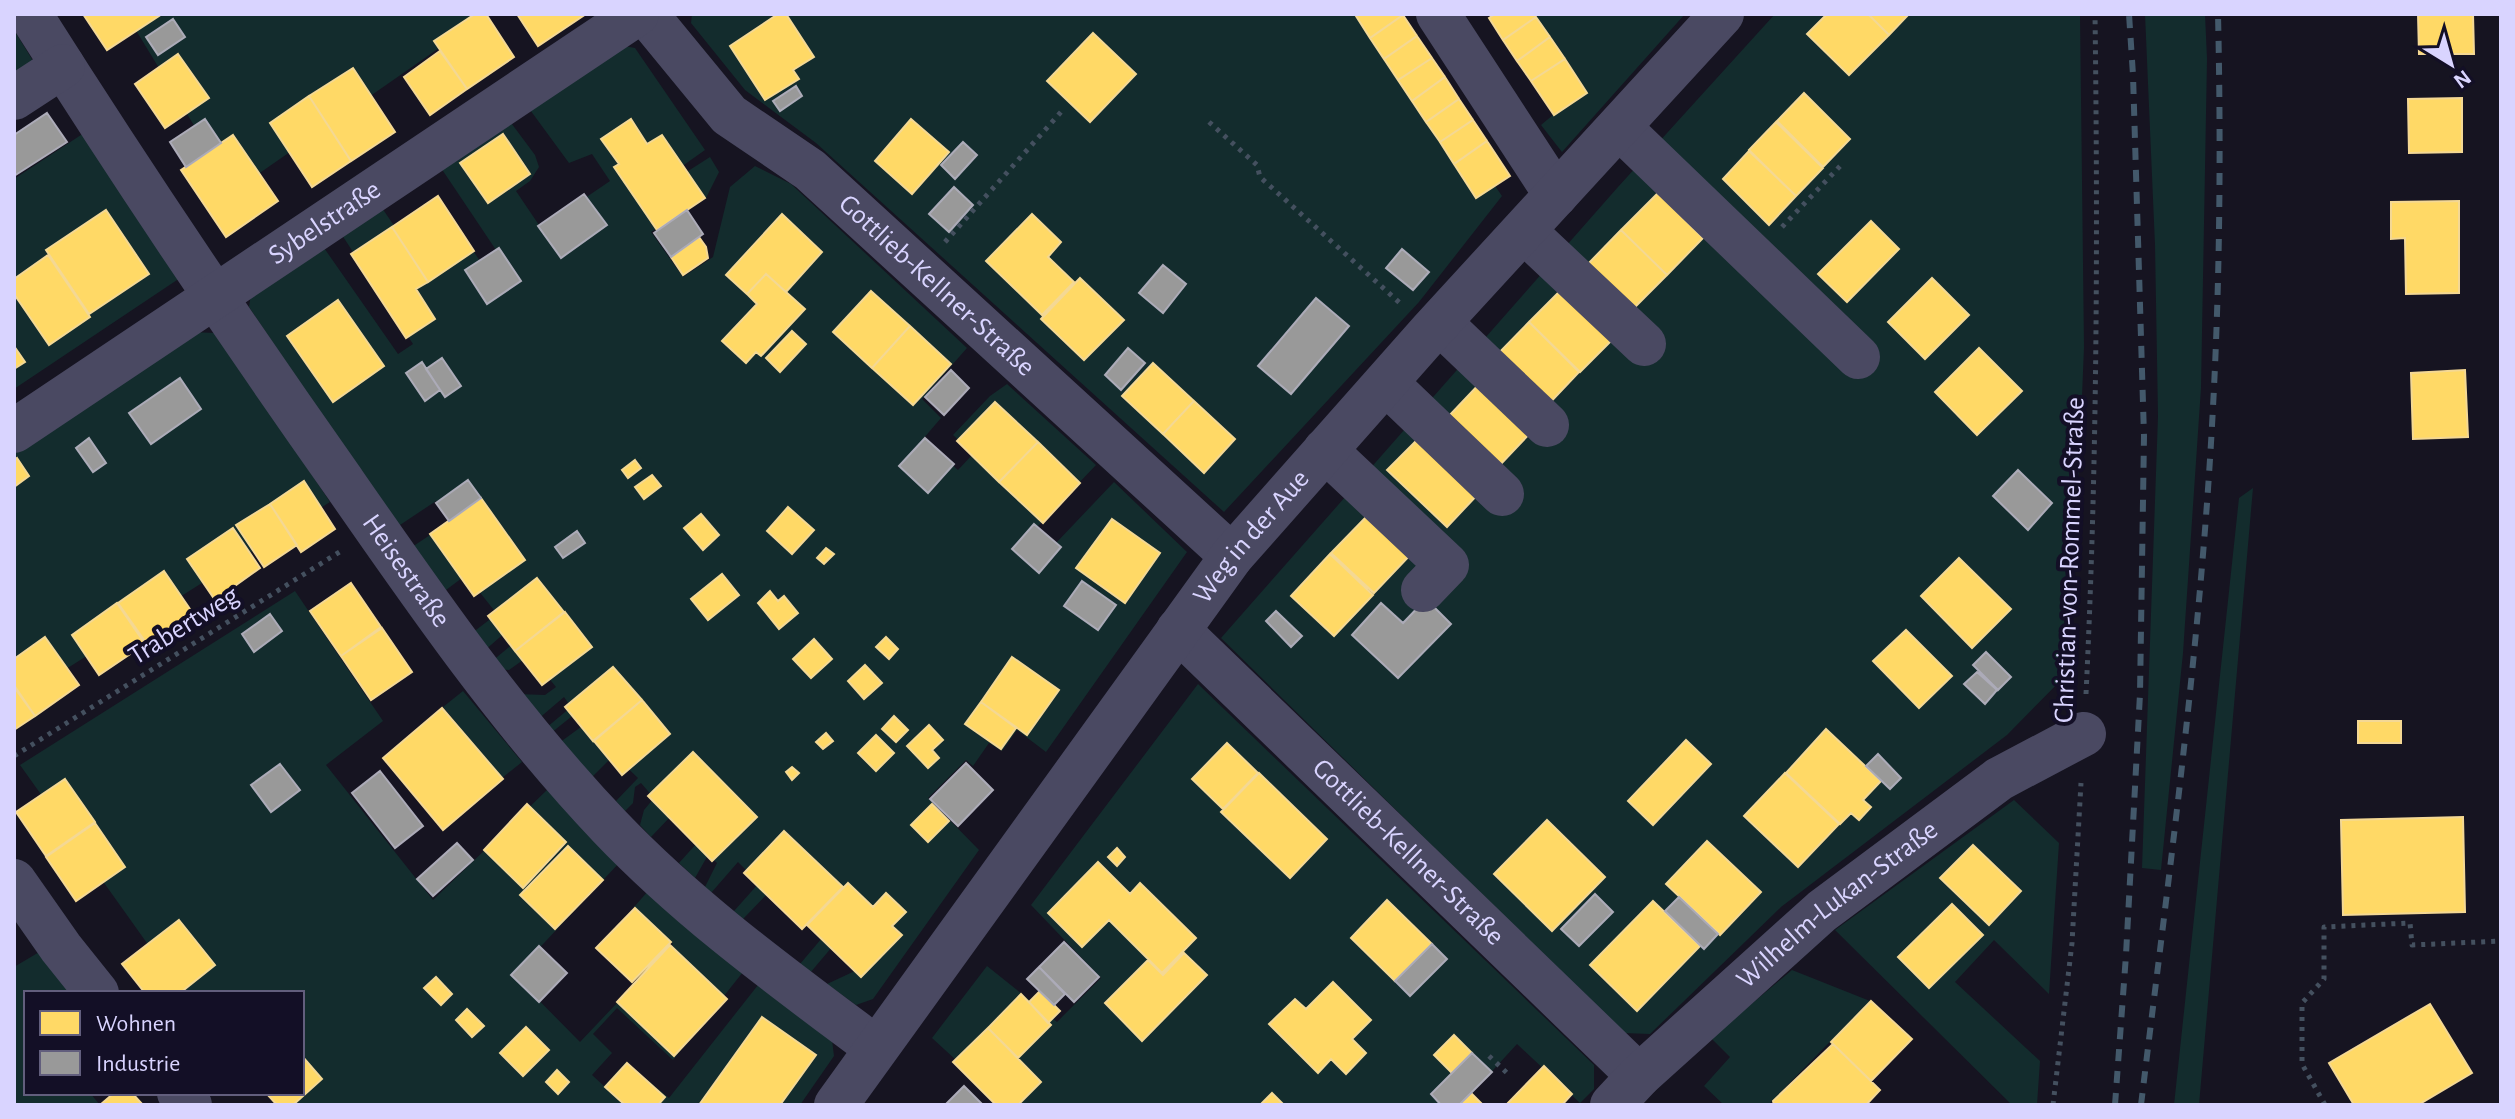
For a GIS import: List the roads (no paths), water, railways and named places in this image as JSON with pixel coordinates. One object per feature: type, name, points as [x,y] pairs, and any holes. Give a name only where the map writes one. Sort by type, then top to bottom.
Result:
[{"type":"street","name":"Heisestraße","points":[[30,14],[214,299],[436,617],[518,723],[611,828],[718,928],[875,1047]]},
{"type":"street","name":"Sybelstraße","points":[[14,431],[637,14]]},
{"type":"street","name":"Gottlieb-Kellner-Straße","points":[[646,14],[729,115],[810,170],[1232,556]]},
{"type":"street","points":[[1438,14],[1556,195]]},
{"type":"street","name":"Weg in der Aue","points":[[836,1105],[1232,556],[1722,14]]},
{"type":"street","points":[[14,98],[63,66]]},
{"type":"street","points":[[1619,127],[1858,357]]},
{"type":"street","points":[[1524,231],[1644,344]]},
{"type":"street","points":[[1436,327],[1547,425]]},
{"type":"street","points":[[1386,383],[1502,494]]},
{"type":"street","points":[[1325,450],[1447,565],[1423,590]]},
{"type":"street","name":"Gottlieb-Kellner-Straße","points":[[1178,630],[1626,1091]]},
{"type":"street","name":"Wilhelm-Lukan-Straße","points":[[1626,1091],[1822,911],[1999,779],[2084,734]]},
{"type":"street","points":[[14,881],[95,991]]},
{"type":"railway","points":[[2115,1105],[2140,694],[2144,436],[2129,14]]},
{"type":"railway","points":[[2141,1105],[2183,757],[2208,495],[2218,260],[2218,14]]}]
